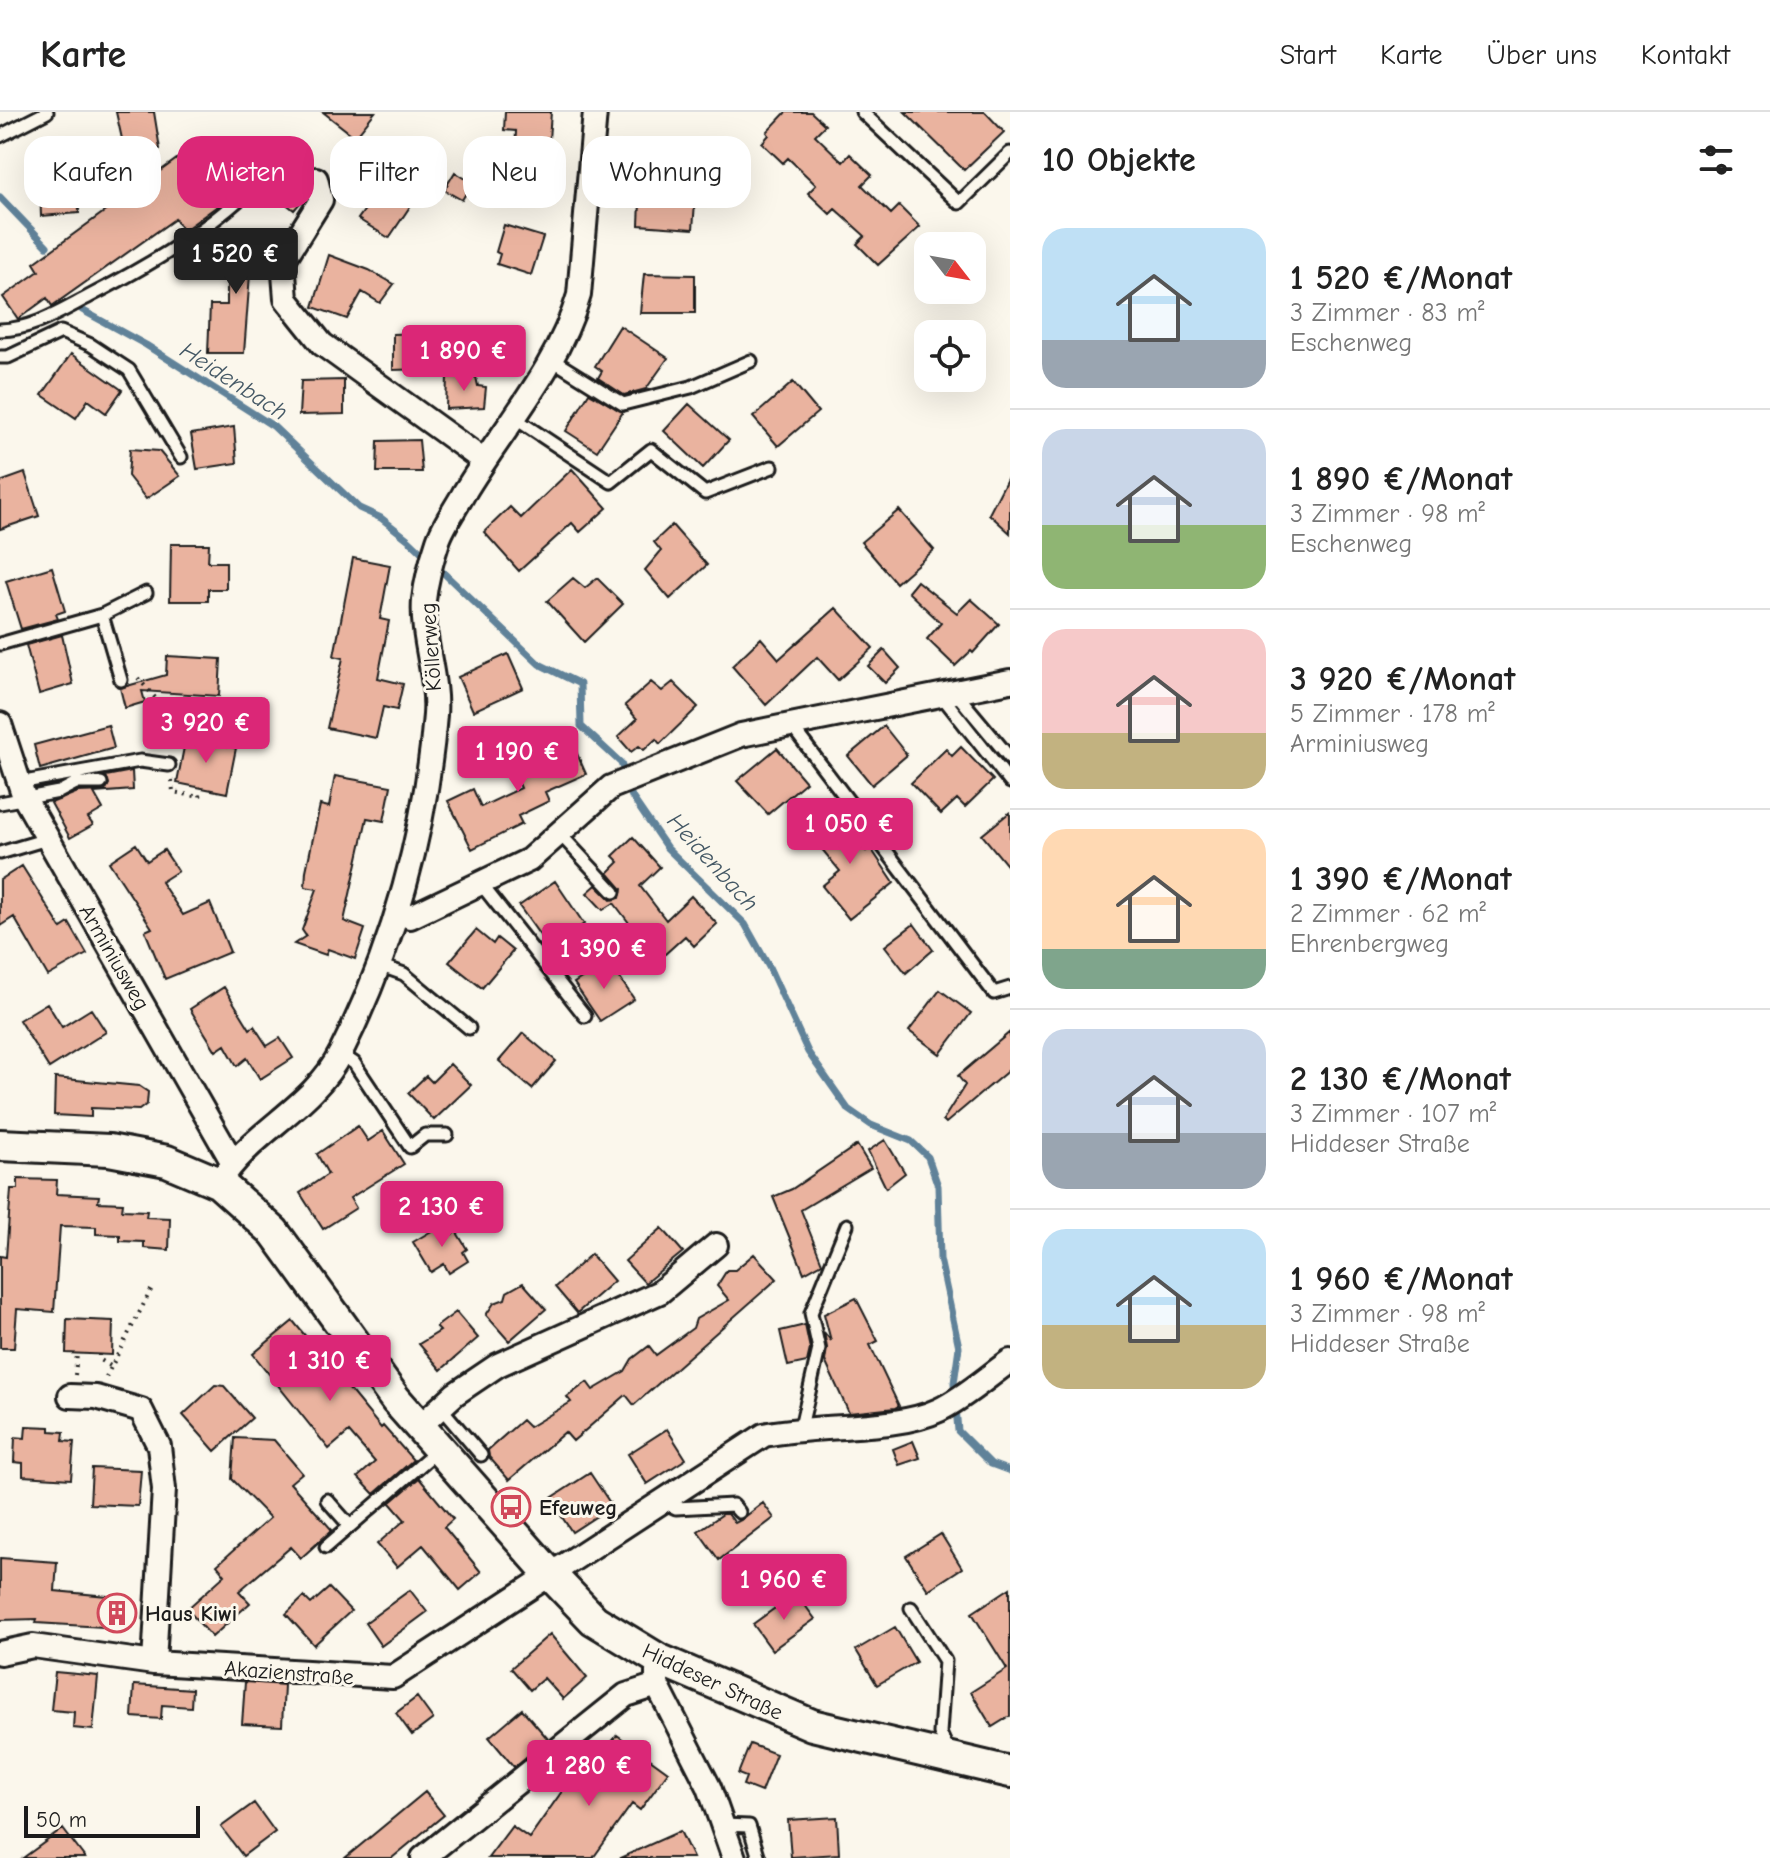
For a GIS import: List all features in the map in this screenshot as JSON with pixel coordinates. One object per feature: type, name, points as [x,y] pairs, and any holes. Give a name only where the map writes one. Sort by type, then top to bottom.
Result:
[{"type":"main road","name":"Hiddeser Straße","points":[[0,1145],[109,1150],[225,1172],[274,1232],[361,1356],[430,1417],[438,1450],[594,1620],[657,1672],[812,1725],[1010,1772]]},
{"type":"street","name":"Köllerweg","points":[[225,1172],[313,1094],[340,1054],[399,912],[423,795],[435,712],[424,601],[439,538],[484,461],[563,341],[579,295],[595,112]]},
{"type":"street","points":[[316,179],[321,200],[283,261],[286,299],[322,344],[484,461]]},
{"type":"street","points":[[399,912],[410,917],[529,860],[611,787],[741,735],[1010,681]]},
{"type":"street","name":"Arminiusweg","points":[[0,724],[22,790],[225,1172]]},
{"type":"street","points":[[430,1417],[455,1394],[498,1365],[660,1292],[716,1245]]},
{"type":"street","name":"Akazienstraße","points":[[0,1653],[33,1646],[154,1663],[393,1677],[418,1663],[548,1572],[764,1435],[801,1427],[895,1422],[938,1410],[1010,1361]]},
{"type":"street","points":[[70,1396],[96,1397],[141,1410],[159,1446],[164,1489],[154,1663]]},
{"type":"street","points":[[423,1858],[657,1672],[709,1787],[734,1858]]},
{"type":"lane","points":[[0,136],[47,112]]},
{"type":"lane","points":[[862,112],[959,203],[1010,153]]},
{"type":"lane","points":[[0,330],[43,321],[166,257],[230,208]]},
{"type":"lane","points":[[0,357],[8,357],[61,332],[91,345],[129,370],[181,457]]},
{"type":"lane","points":[[551,359],[623,404],[691,387],[751,361]]},
{"type":"lane","points":[[513,417],[611,482],[651,450],[705,493],[772,467]]},
{"type":"lane","points":[[0,644],[102,615],[146,593]]},
{"type":"lane","points":[[102,615],[121,680]]},
{"type":"lane","points":[[948,693],[1010,758]]},
{"type":"lane","points":[[948,693],[1010,782]]},
{"type":"lane","points":[[790,724],[994,993],[1010,988]]},
{"type":"lane","points":[[0,803],[22,790],[140,761],[169,765]]},
{"type":"lane","points":[[22,790],[59,792],[76,783],[101,783]]},
{"type":"lane","points":[[560,834],[614,892]]},
{"type":"lane","points":[[0,853],[47,839]]},
{"type":"lane","points":[[481,884],[585,1016]]},
{"type":"lane","points":[[379,965],[404,974],[469,1028]]},
{"type":"lane","points":[[340,1054],[354,1063],[410,1147],[425,1135],[447,1135]]},
{"type":"lane","points":[[801,1427],[819,1349],[811,1313],[847,1225]]},
{"type":"lane","points":[[430,1417],[481,1455]]},
{"type":"lane","points":[[326,1547],[438,1450]]},
{"type":"lane","points":[[327,1500],[350,1526]]},
{"type":"lane","points":[[661,1501],[676,1508],[733,1505],[739,1512]]},
{"type":"lane","points":[[911,1608],[945,1661],[940,1733],[952,1760]]},
{"type":"lane","points":[[721,1825],[749,1826],[759,1858]]},
{"type":"path","points":[[112,649],[157,700],[200,706],[200,698]]},
{"type":"path","points":[[186,694],[186,704]]},
{"type":"path","points":[[169,765],[173,792],[200,797],[201,791]]},
{"type":"path","points":[[96,1397],[151,1290]]},
{"type":"path","points":[[99,1354],[99,1359],[112,1367]]},
{"type":"building","points":[[116,112],[154,112],[158,136],[121,136]]},
{"type":"building","points":[[323,112],[375,112],[354,136]]},
{"type":"building","points":[[505,112],[551,112],[549,136],[516,136],[516,131],[504,130]]},
{"type":"building","points":[[786,112],[811,112],[825,125],[815,135],[843,162],[850,154],[872,175],[862,185],[891,214],[899,206],[920,227],[878,265],[857,244],[865,236],[835,209],[830,214],[808,193],[816,185],[788,158],[783,163],[762,143],[769,135],[767,132]]},
{"type":"building","points":[[905,112],[985,112],[1004,132],[964,170]]},
{"type":"building","points":[[177,159],[177,208],[215,208],[183,231],[175,219],[52,306],[47,298],[18,319],[3,297],[39,271],[34,263],[110,208],[161,208],[161,170]]},
{"type":"building","points":[[455,172],[463,177],[462,200],[447,192],[447,185]]},
{"type":"building","points":[[41,208],[79,208],[79,213],[41,216]]},
{"type":"building","points":[[366,208],[409,208],[389,238],[358,219]]},
{"type":"building","points":[[640,208],[695,208],[693,229],[639,225]]},
{"type":"building","points":[[504,225],[543,237],[531,275],[497,264],[500,254],[496,252]]},
{"type":"building","points":[[227,240],[268,241],[268,274],[250,274],[244,353],[208,353],[210,305],[227,305]]},
{"type":"building","points":[[329,255],[369,270],[394,284],[380,303],[362,292],[347,319],[313,307]]},
{"type":"building","points":[[644,274],[695,275],[695,313],[640,313]]},
{"type":"building","points":[[620,326],[668,358],[646,389],[624,395],[598,378],[602,371],[595,366]]},
{"type":"building","points":[[424,333],[424,369],[393,370],[393,334]]},
{"type":"building","points":[[71,354],[122,390],[106,413],[88,400],[76,418],[42,395]]},
{"type":"building","points":[[447,376],[476,377],[478,386],[486,387],[484,407],[446,409]]},
{"type":"building","points":[[344,380],[344,414],[299,415],[301,381]]},
{"type":"building","points":[[793,382],[818,412],[778,446],[753,417]]},
{"type":"building","points":[[589,393],[623,412],[597,451],[566,431]]},
{"type":"building","points":[[689,404],[729,440],[703,468],[664,431]]},
{"type":"building","points":[[234,427],[237,463],[197,469],[191,434]]},
{"type":"building","points":[[419,440],[422,472],[377,472],[378,441]]},
{"type":"building","points":[[130,449],[159,451],[180,476],[146,499],[128,476]]},
{"type":"building","points":[[572,469],[607,508],[580,532],[572,523],[519,571],[484,532],[510,507],[521,518]]},
{"type":"building","points":[[25,473],[39,516],[0,529],[0,482]]},
{"type":"building","points":[[1010,473],[1010,533],[989,514]]},
{"type":"building","points":[[899,510],[934,550],[896,583],[861,542]]},
{"type":"building","points":[[672,525],[707,565],[670,599],[645,570],[661,551],[654,542]]},
{"type":"building","points":[[171,544],[209,544],[208,562],[226,562],[226,589],[208,589],[208,601],[170,601]]},
{"type":"building","points":[[353,558],[390,565],[380,619],[389,621],[378,678],[403,684],[397,710],[383,707],[376,738],[327,728],[343,658],[334,656]]},
{"type":"building","points":[[52,567],[65,611],[56,614],[58,619],[21,629],[6,581]]},
{"type":"building","points":[[573,578],[585,588],[597,578],[623,604],[584,642],[547,601]]},
{"type":"building","points":[[917,581],[957,613],[971,599],[999,624],[973,653],[971,651],[955,666],[927,639],[941,623],[908,592]]},
{"type":"building","points":[[836,608],[873,648],[838,680],[817,657],[766,705],[732,666],[761,638],[779,659]]},
{"type":"building","points":[[62,635],[73,684],[39,694],[26,645]]},
{"type":"building","points":[[884,650],[900,668],[885,683],[868,666]]},
{"type":"building","points":[[508,654],[523,688],[473,711],[458,677]]},
{"type":"building","points":[[167,656],[221,659],[219,696],[142,691],[145,702],[125,708],[120,688],[166,675]]},
{"type":"building","points":[[651,682],[662,691],[673,682],[698,707],[660,744],[656,739],[644,750],[639,746],[631,752],[618,737],[637,719],[625,705]]},
{"type":"building","points":[[108,725],[114,748],[40,769],[34,745]]},
{"type":"building","points":[[884,726],[907,755],[872,785],[848,756]]},
{"type":"building","points":[[186,737],[236,748],[227,793],[177,783]]},
{"type":"building","points":[[570,738],[586,774],[545,792],[549,801],[518,816],[522,824],[472,849],[448,801],[473,789],[481,807],[521,788],[511,765]]},
{"type":"building","points":[[961,747],[993,780],[965,807],[957,799],[941,814],[911,783],[946,749],[952,756]]},
{"type":"building","points":[[777,748],[806,782],[768,814],[737,781]]},
{"type":"building","points":[[132,771],[133,790],[94,793],[103,809],[88,818],[93,825],[70,838],[51,803],[78,792],[105,791],[109,784],[106,776]]},
{"type":"building","points":[[335,776],[391,786],[384,821],[367,818],[344,921],[365,929],[355,959],[328,949],[326,955],[294,944],[306,936],[302,930],[317,889],[305,887],[306,871],[320,805],[329,807]]},
{"type":"building","points":[[831,810],[866,851],[870,847],[894,883],[849,919],[822,886],[840,871],[807,831]]},
{"type":"building","points":[[1010,812],[1010,869],[982,835]]},
{"type":"building","points":[[633,837],[660,867],[640,886],[666,920],[691,896],[717,924],[694,946],[685,936],[653,965],[639,949],[645,944],[614,903],[603,910],[587,893],[596,885],[611,900],[620,898],[622,889],[608,873],[619,862],[613,856]]},
{"type":"building","points":[[136,844],[147,861],[164,850],[178,871],[161,882],[183,915],[210,903],[230,952],[165,979],[145,931],[152,928],[109,862]]},
{"type":"building","points":[[22,866],[61,928],[69,923],[87,954],[48,976],[14,917],[0,926],[0,880]]},
{"type":"building","points":[[555,881],[584,924],[549,948],[519,906]]},
{"type":"building","points":[[914,924],[933,950],[906,973],[885,946]]},
{"type":"building","points":[[476,930],[493,944],[497,938],[513,951],[482,988],[449,962]]},
{"type":"building","points":[[608,961],[634,999],[600,1021],[574,983]]},
{"type":"building","points":[[224,987],[250,1029],[254,1026],[267,1046],[280,1038],[293,1058],[260,1079],[247,1058],[237,1066],[225,1045],[216,1051],[190,1009]]},
{"type":"building","points":[[940,990],[971,1013],[940,1054],[909,1031]]},
{"type":"building","points":[[47,1003],[62,1027],[91,1009],[106,1032],[49,1068],[19,1020]]},
{"type":"building","points":[[1010,1032],[1010,1069],[946,1123],[943,1120],[965,1085],[958,1076]]},
{"type":"building","points":[[523,1033],[556,1061],[532,1089],[499,1061]]},
{"type":"building","points":[[450,1064],[471,1085],[434,1120],[408,1093],[426,1076],[432,1082]]},
{"type":"building","points":[[55,1078],[139,1086],[148,1092],[147,1104],[139,1110],[91,1108],[91,1117],[54,1115]]},
{"type":"building","points":[[358,1126],[368,1141],[383,1131],[404,1164],[350,1198],[356,1208],[323,1229],[300,1193],[328,1174],[317,1154]]},
{"type":"building","points":[[885,1140],[905,1173],[886,1188],[868,1151]]},
{"type":"building","points":[[857,1145],[871,1168],[801,1210],[822,1263],[804,1273],[773,1197],[792,1189]]},
{"type":"building","points":[[18,1179],[57,1180],[56,1194],[99,1196],[98,1202],[123,1203],[122,1210],[147,1211],[146,1217],[170,1218],[169,1250],[144,1248],[144,1242],[120,1241],[120,1235],[96,1234],[96,1227],[60,1226],[54,1312],[17,1309],[14,1348],[0,1348],[0,1256],[6,1257],[11,1189],[18,1189]]},
{"type":"building","points":[[445,1223],[452,1234],[456,1231],[467,1249],[463,1252],[468,1261],[449,1273],[444,1264],[431,1272],[413,1242]]},
{"type":"building","points":[[662,1228],[683,1252],[645,1283],[625,1261]]},
{"type":"building","points":[[591,1254],[614,1281],[577,1313],[555,1287]]},
{"type":"building","points":[[754,1254],[777,1279],[634,1405],[626,1395],[573,1441],[565,1432],[509,1480],[489,1457],[488,1450],[522,1420],[529,1427],[571,1402],[567,1397],[587,1382],[593,1390],[625,1371],[632,1359],[649,1346],[656,1355],[693,1328],[696,1319],[729,1300],[717,1286],[727,1270],[735,1270]]},
{"type":"building","points":[[523,1283],[546,1309],[509,1341],[486,1315],[494,1303],[505,1299],[507,1292]]},
{"type":"building","points":[[856,1298],[878,1341],[870,1345],[899,1406],[895,1408],[849,1413],[825,1361],[827,1348],[824,1332],[831,1341],[824,1314]]},
{"type":"building","points":[[456,1312],[478,1338],[441,1370],[419,1344],[440,1331],[436,1327]]},
{"type":"building","points":[[67,1319],[113,1321],[112,1355],[66,1353]]},
{"type":"building","points":[[293,1321],[381,1428],[383,1426],[413,1460],[374,1494],[358,1477],[375,1462],[349,1432],[329,1449],[253,1354]]},
{"type":"building","points":[[805,1325],[810,1349],[807,1362],[788,1366],[780,1331]]},
{"type":"building","points":[[215,1385],[224,1386],[252,1418],[215,1451],[183,1415]]},
{"type":"building","points":[[26,1426],[50,1427],[50,1431],[64,1432],[63,1441],[74,1442],[71,1479],[23,1476],[23,1463],[14,1462],[15,1437],[25,1438]]},
{"type":"building","points":[[667,1429],[686,1459],[647,1484],[628,1454]]},
{"type":"building","points":[[235,1438],[274,1440],[302,1473],[290,1483],[332,1530],[301,1558],[291,1547],[239,1591],[250,1603],[212,1637],[187,1609],[225,1575],[217,1565],[270,1518],[232,1479]]},
{"type":"building","points":[[913,1441],[920,1458],[899,1465],[893,1449]]},
{"type":"building","points":[[92,1468],[141,1470],[138,1506],[90,1504]]},
{"type":"building","points":[[590,1473],[612,1506],[572,1532],[550,1499]]},
{"type":"building","points":[[419,1478],[453,1519],[444,1527],[481,1572],[460,1590],[423,1545],[397,1567],[377,1544],[405,1520],[390,1503]]},
{"type":"building","points":[[763,1503],[774,1518],[719,1560],[698,1531],[723,1514],[728,1514],[735,1523]]},
{"type":"building","points":[[941,1534],[962,1568],[928,1590],[906,1556]]},
{"type":"building","points":[[0,1558],[57,1562],[55,1591],[107,1596],[103,1627],[36,1623],[37,1619],[0,1620]]},
{"type":"building","points":[[329,1588],[351,1611],[314,1645],[286,1614],[304,1597],[311,1604]]},
{"type":"building","points":[[1010,1588],[1010,1716],[992,1727],[971,1692],[1007,1669],[972,1613]]},
{"type":"building","points":[[410,1590],[427,1612],[381,1646],[365,1623]]},
{"type":"building","points":[[796,1593],[815,1619],[772,1650],[753,1624]]},
{"type":"building","points":[[895,1627],[916,1662],[877,1685],[856,1650]]},
{"type":"building","points":[[550,1634],[587,1678],[563,1699],[544,1678],[530,1690],[511,1668]]},
{"type":"building","points":[[55,1672],[98,1676],[93,1730],[73,1728],[74,1712],[51,1710]]},
{"type":"building","points":[[245,1682],[284,1685],[282,1726],[242,1724]]},
{"type":"building","points":[[134,1685],[192,1689],[191,1707],[162,1705],[161,1719],[132,1717]]},
{"type":"building","points":[[417,1697],[433,1719],[412,1735],[396,1713]]},
{"type":"building","points":[[522,1709],[548,1739],[514,1767],[489,1737]]},
{"type":"building","points":[[617,1735],[668,1772],[640,1810],[632,1804],[593,1858],[488,1858],[512,1826],[529,1838],[570,1780],[579,1787]]},
{"type":"building","points":[[750,1744],[776,1754],[761,1792],[743,1785],[746,1777],[738,1774]]},
{"type":"building","points":[[425,1792],[444,1815],[392,1858],[345,1858]]},
{"type":"building","points":[[254,1803],[275,1832],[243,1856],[221,1827]]},
{"type":"building","points":[[837,1817],[839,1854],[791,1857],[788,1820]]},
{"type":"building","points":[[63,1829],[85,1858],[23,1858]]},
{"type":"building","points":[[680,1831],[693,1858],[620,1858]]},
{"type":"waterway","name":"Heidenbach","points":[[0,197],[47,246]]},
{"type":"waterway","name":"Heidenbach","points":[[82,310],[146,345],[273,426],[359,508],[381,518],[409,540],[539,664],[580,684],[581,726],[621,763],[632,797],[667,848],[745,924],[769,967],[808,1052],[848,1109],[871,1125],[911,1141],[928,1157],[938,1186],[940,1259],[959,1347],[954,1383],[958,1431],[991,1464],[1010,1471]]},
{"type":"place","name":"Efeuweg","points":[[511,1507]]},
{"type":"place","name":"Haus Kiwi","points":[[117,1613]]}]
